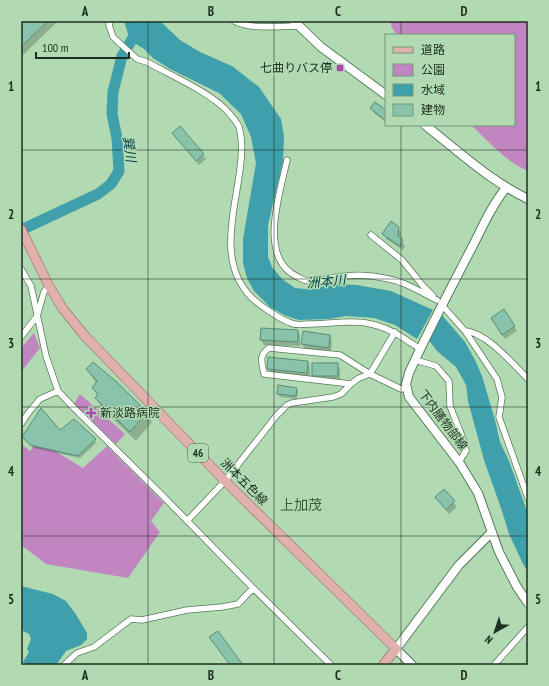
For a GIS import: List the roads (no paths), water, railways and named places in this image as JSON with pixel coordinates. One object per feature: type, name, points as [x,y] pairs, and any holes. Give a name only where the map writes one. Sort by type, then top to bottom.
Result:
[{"type":"main road","points":[[296,23],[321,47],[385,94]]},
{"type":"main road","points":[[426,126],[506,188],[528,199]]},
{"type":"main road","name":"下内膳物部線","points":[[506,188],[500,196],[440,306],[406,380],[406,388],[414,404],[458,462],[478,493],[498,552],[528,603]]},
{"type":"main road","name":"洲本五色線","points":[[23,234],[49,286],[63,309],[84,335],[225,481],[396,649]]},
{"type":"main road","points":[[383,665],[459,565],[491,533]]},
{"type":"main road","points":[[396,649],[412,665]]},
{"type":"street","points":[[110,21],[108,25],[113,37],[137,59],[147,62],[208,96],[228,112],[239,126],[242,149],[230,251],[232,263],[237,275],[242,286],[250,297],[273,314],[294,324],[352,322],[376,326],[394,332],[420,349]]},
{"type":"street","points":[[234,21],[240,24],[254,26],[296,23]]},
{"type":"street","points":[[288,160],[274,224],[274,238],[275,248],[290,274],[306,281],[351,276],[384,277],[410,286],[440,306]]},
{"type":"street","points":[[371,235],[402,260],[440,306],[465,331],[497,379],[502,397],[499,417],[528,498]]},
{"type":"street","points":[[21,269],[31,286],[46,356],[58,391],[331,665]]},
{"type":"street","points":[[21,337],[37,316],[44,292],[49,286]]},
{"type":"street","points":[[465,331],[473,331],[486,339],[528,380]]},
{"type":"street","points":[[187,521],[225,481],[277,415],[287,405],[333,397],[341,394],[359,378],[370,374],[394,332]]},
{"type":"street","points":[[351,384],[264,374],[261,359],[264,352],[269,348],[340,355],[370,374],[401,389],[406,388]]},
{"type":"street","points":[[415,360],[436,366],[449,381],[450,406],[465,444],[466,451],[458,462]]},
{"type":"street","points":[[21,424],[40,399],[58,391]]},
{"type":"street","points":[[64,665],[77,653],[94,647],[130,619],[142,620],[187,610],[238,604],[253,588]]},
{"type":"street","points":[[494,665],[528,627]]},
{"type":"water","points":[[124,21],[160,21],[180,40],[200,52],[232,66],[259,87],[281,119],[284,137],[283,161],[268,225],[268,257],[272,267],[282,279],[295,288],[305,289],[335,284],[357,285],[391,291],[433,310],[417,339],[395,325],[374,318],[346,316],[329,319],[299,320],[286,316],[270,307],[254,291],[247,278],[243,263],[243,239],[256,163],[251,137],[241,114],[219,93],[170,69],[130,40]]},
{"type":"water","points":[[441,314],[465,342],[482,376],[500,442],[509,461],[528,514],[528,572],[509,534],[484,460],[468,401],[466,385],[456,367],[437,351],[428,339]]},
{"type":"water","points":[[21,586],[53,594],[66,601],[87,633],[87,639],[81,645],[66,651],[56,665],[27,665],[23,662],[29,652],[27,649],[31,639],[29,634],[21,630]]},
{"type":"waterway","name":"巽川","points":[[21,230],[98,194],[111,184],[119,171],[117,138],[112,114],[113,92],[122,56],[143,21]]},
{"type":"place","name":"七曲りバス停","points":[[340,68]]},
{"type":"place","name":"新淡路病院","points":[[91,413]]},
{"type":"district","name":"上加茂","points":[[301,505]]},
{"type":"water label","name":"洲本川","points":[[326,281]]}]
